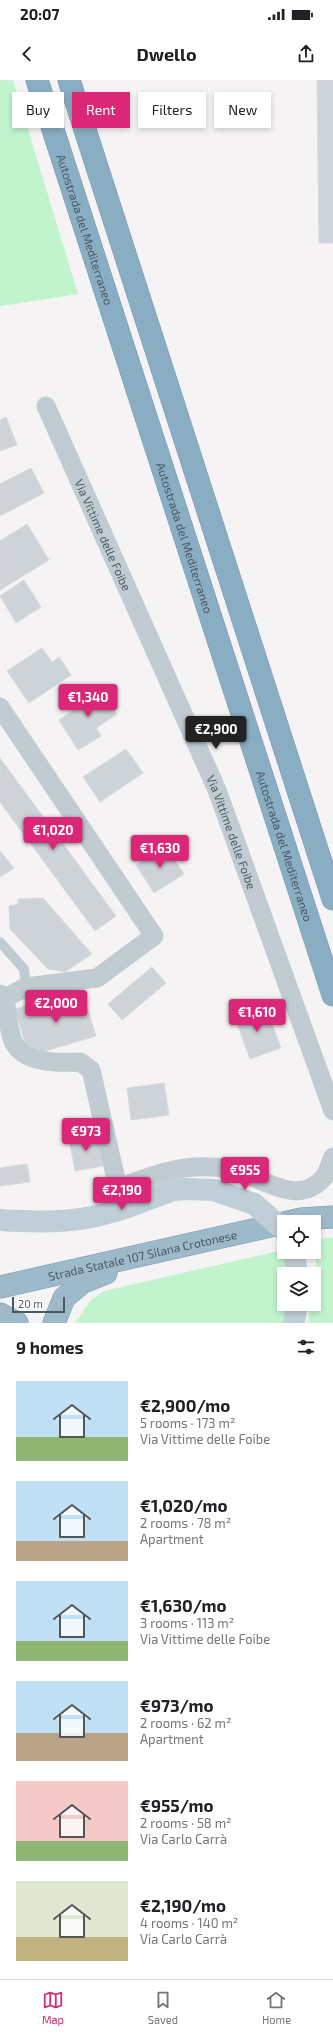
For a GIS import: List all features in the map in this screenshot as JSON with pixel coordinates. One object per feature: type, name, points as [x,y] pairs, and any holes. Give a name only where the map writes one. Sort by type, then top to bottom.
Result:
[{"type":"highway","name":"Autostrada del Mediterraneo","points":[[37,80],[333,995]]},
{"type":"highway","points":[[70,80],[333,898]]},
{"type":"highway","points":[[321,1218],[333,1217]]},
{"type":"highway","name":"Strada Statale 107 Silana Crotonese","points":[[0,1286],[277,1225]]},
{"type":"highway","points":[[54,1323],[64,1298],[83,1282],[175,1248]]},
{"type":"highway","points":[[0,1314],[17,1323]]},
{"type":"main road","points":[[0,1220],[55,1222],[100,1216],[123,1198],[186,1189],[214,1190],[254,1204],[277,1224]]},
{"type":"main road","points":[[294,1323],[296,1311]]},
{"type":"street","name":"Via Vittime delle Foibe","points":[[46,406],[218,790],[333,1111]]},
{"type":"street","points":[[0,707],[154,936],[97,978],[26,987],[3,996],[14,1042],[29,1057],[56,1063],[80,1062],[90,1070],[123,1198],[165,1171],[210,1167],[237,1170],[269,1186],[295,1191],[313,1187],[325,1176],[333,1157]]},
{"type":"lane","points":[[0,942],[24,969],[26,987]]},
{"type":"green space","points":[[0,80],[13,80],[17,92],[12,92],[12,128],[28,128],[78,294],[0,306]]},
{"type":"green space","points":[[333,1238],[333,1323],[307,1323],[310,1311],[321,1311],[321,1267],[317,1267],[315,1259],[321,1259],[321,1239]]},
{"type":"green space","points":[[277,1251],[277,1259],[286,1259],[289,1267],[277,1267],[277,1311],[291,1311],[289,1323],[75,1323],[91,1300],[104,1291]]},
{"type":"building","points":[[317,80],[333,80],[333,243],[319,243]]},
{"type":"building","points":[[6,417],[17,445],[0,451],[0,420]]},
{"type":"building","points":[[31,468],[44,493],[0,516],[0,484]]},
{"type":"building","points":[[27,524],[49,560],[0,590],[0,541]]},
{"type":"building","points":[[24,580],[41,607],[16,623],[0,596]]},
{"type":"building","points":[[42,648],[52,662],[59,657],[71,675],[29,703],[7,671]]},
{"type":"building","points":[[99,686],[117,714],[96,728],[101,736],[78,750],[59,720],[78,707],[75,701]]},
{"type":"building","points":[[126,749],[143,773],[100,802],[83,777]]},
{"type":"building","points":[[0,758],[116,916],[95,931],[0,802]]},
{"type":"building","points":[[165,845],[184,874],[154,893],[136,865]]},
{"type":"building","points":[[0,851],[14,868],[0,877]]},
{"type":"building","points":[[43,898],[92,954],[65,972],[48,969],[10,929],[9,906],[18,904],[18,899]]},
{"type":"building","points":[[152,967],[166,983],[122,1020],[108,1004]]},
{"type":"building","points":[[83,994],[96,1036],[42,1052],[25,1043],[15,1009],[36,1003],[37,1008]]},
{"type":"building","points":[[259,1005],[265,1023],[271,1021],[281,1048],[250,1059],[234,1015]]},
{"type":"building","points":[[164,1083],[169,1115],[131,1120],[127,1088]]},
{"type":"building","points":[[97,1133],[103,1166],[75,1171],[69,1138]]},
{"type":"building","points":[[27,1164],[30,1182],[0,1186],[0,1168]]}]
